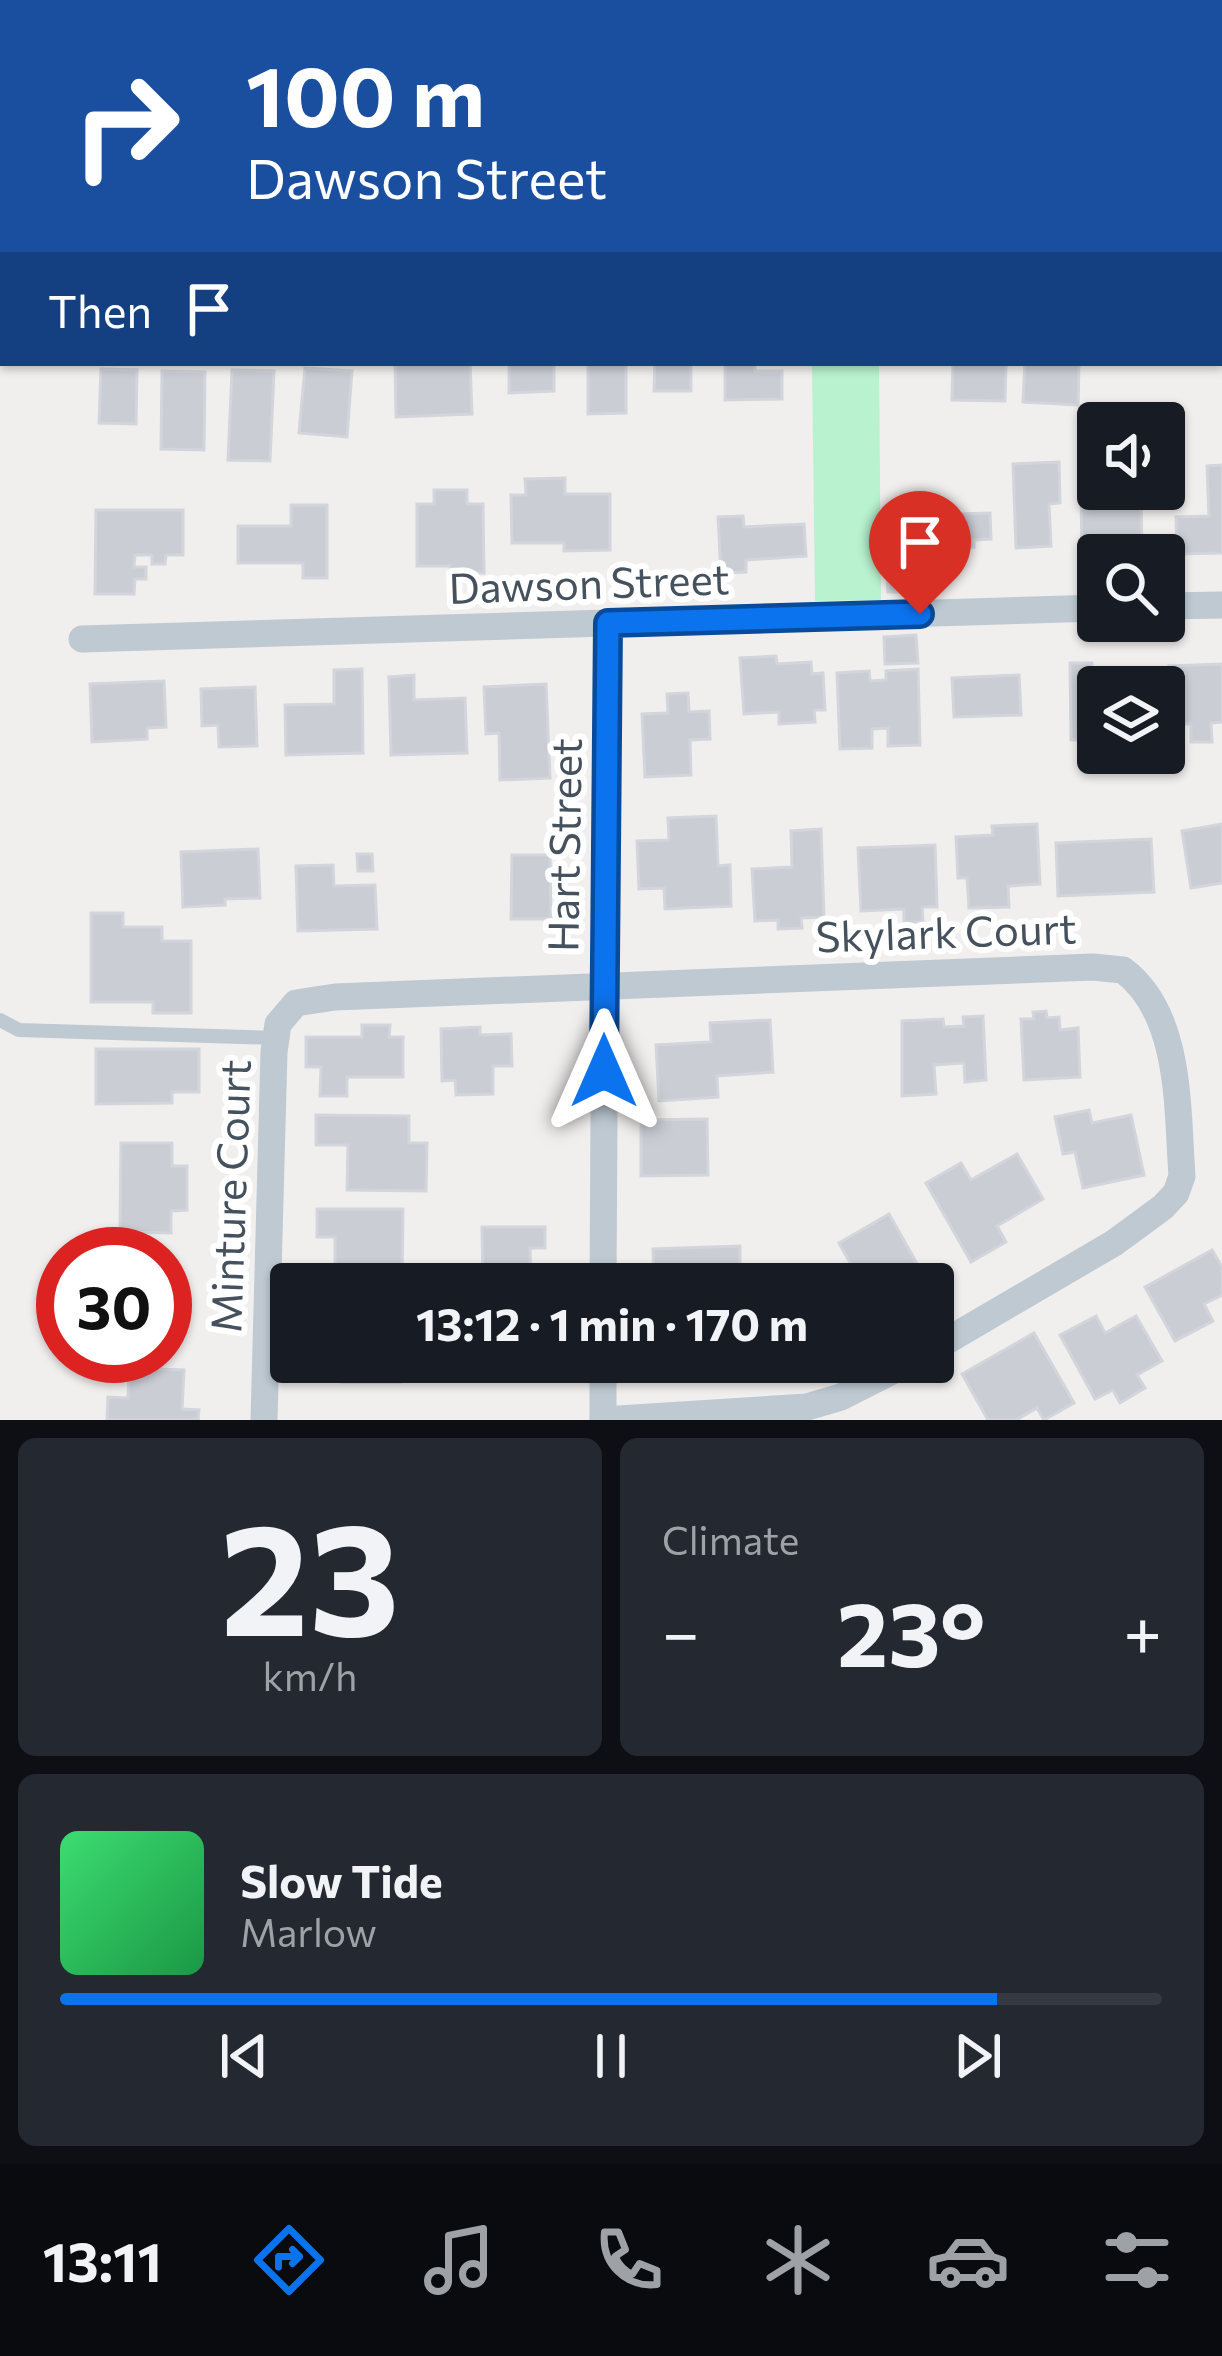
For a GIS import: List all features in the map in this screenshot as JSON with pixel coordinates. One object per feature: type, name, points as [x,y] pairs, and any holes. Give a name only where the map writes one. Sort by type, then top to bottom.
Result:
[{"type":"street","points":[[1185,605],[1222,604]]},
{"type":"street","name":"Dawson Street","points":[[82,639],[1077,609]]},
{"type":"street","name":"Hart Street","points":[[603,1263],[608,623]]},
{"type":"street","name":"Skylark Court","points":[[604,986],[1093,967],[1123,970],[1133,978],[1151,1001],[1168,1049],[1182,1176],[1176,1193],[1114,1243],[954,1337]]},
{"type":"street","name":"Minture Court","points":[[264,1420],[276,1038],[285,1012],[313,998],[604,986]]},
{"type":"street","points":[[603,1383],[603,1420],[807,1407],[869,1383]]},
{"type":"lane","points":[[0,1020],[19,1030],[276,1038]]},
{"type":"green space","points":[[812,366],[879,366],[881,600],[815,601]]},
{"type":"building","points":[[395,366],[470,366],[472,414],[396,417]]},
{"type":"building","points":[[509,366],[554,366],[554,391],[509,393]]},
{"type":"building","points":[[588,366],[626,366],[626,413],[588,414]]},
{"type":"building","points":[[655,366],[691,366],[691,391],[654,391]]},
{"type":"building","points":[[725,366],[782,371],[782,399],[725,400]]},
{"type":"building","points":[[953,366],[1006,366],[1005,401],[952,400]]},
{"type":"building","points":[[1025,366],[1079,366],[1077,405],[1023,402]]},
{"type":"building","points":[[305,368],[352,371],[347,437],[299,433]]},
{"type":"building","points":[[101,369],[137,370],[136,424],[99,423]]},
{"type":"building","points":[[232,370],[274,371],[270,461],[228,460]]},
{"type":"building","points":[[162,371],[205,372],[204,450],[161,449]]},
{"type":"building","points":[[1059,462],[1060,503],[1049,504],[1051,546],[1016,548],[1013,464]]},
{"type":"building","points":[[1222,465],[1222,553],[1185,554],[1185,534],[1176,534],[1176,517],[1209,516],[1207,466]]},
{"type":"building","points":[[565,478],[565,494],[610,494],[610,550],[564,551],[564,543],[512,543],[511,495],[526,495],[525,479]]},
{"type":"building","points":[[434,490],[467,490],[467,504],[483,504],[484,573],[417,566],[417,504],[434,504]]},
{"type":"building","points":[[291,505],[327,505],[327,578],[303,578],[303,563],[238,563],[238,526],[291,526]]},
{"type":"building","points":[[96,510],[183,510],[183,555],[166,555],[165,564],[152,564],[152,555],[135,555],[134,567],[146,567],[146,579],[135,579],[134,594],[95,594]]},
{"type":"building","points":[[1081,510],[1141,510],[1142,534],[1082,534]]},
{"type":"building","points":[[990,513],[991,539],[974,540],[974,547],[959,548],[959,555],[887,557],[886,516]]},
{"type":"building","points":[[743,516],[744,527],[804,524],[806,556],[746,560],[746,572],[721,573],[718,517]]},
{"type":"building","points":[[887,567],[902,567],[903,592],[888,592]]},
{"type":"building","points":[[916,635],[918,663],[885,664],[884,637]]},
{"type":"building","points":[[776,656],[777,664],[811,662],[812,674],[823,673],[825,710],[814,710],[815,722],[779,724],[779,712],[744,714],[740,658]]},
{"type":"building","points":[[1070,663],[1092,663],[1077,666],[1077,740],[1071,740]]},
{"type":"building","points":[[1222,664],[1222,722],[1211,723],[1212,742],[1191,742],[1191,724],[1185,724],[1185,666],[1169,666]]},
{"type":"building","points":[[362,669],[363,753],[286,755],[285,705],[334,704],[334,670]]},
{"type":"building","points":[[918,669],[920,745],[888,746],[888,728],[872,729],[872,748],[840,749],[837,673],[869,671],[870,681],[886,680],[886,671]]},
{"type":"building","points":[[414,675],[414,700],[465,698],[467,753],[391,755],[389,677]]},
{"type":"building","points":[[1019,675],[1021,715],[954,717],[952,678]]},
{"type":"building","points":[[164,681],[166,727],[147,728],[147,739],[92,742],[90,684]]},
{"type":"building","points":[[546,684],[550,778],[500,780],[499,733],[486,734],[484,687]]},
{"type":"building","points":[[255,687],[257,746],[219,747],[218,725],[202,726],[201,689]]},
{"type":"building","points":[[688,693],[689,712],[709,711],[710,739],[690,740],[691,775],[645,777],[642,714],[668,713],[667,694]]},
{"type":"building","points":[[716,816],[718,866],[730,865],[731,906],[665,909],[664,888],[639,889],[637,841],[669,840],[668,818]]},
{"type":"building","points":[[1037,824],[1040,884],[1008,886],[1009,907],[969,908],[967,878],[958,878],[956,837],[993,835],[992,826]]},
{"type":"building","points":[[1222,824],[1222,883],[1191,888],[1182,831]]},
{"type":"building","points":[[821,829],[824,917],[801,918],[802,928],[778,929],[778,920],[755,921],[752,869],[792,867],[791,831]]},
{"type":"building","points":[[1151,839],[1154,892],[1058,896],[1056,843]]},
{"type":"building","points":[[935,845],[937,907],[922,907],[923,922],[904,922],[904,909],[861,911],[858,848]]},
{"type":"building","points":[[258,849],[260,898],[183,907],[181,852]]},
{"type":"building","points":[[357,854],[372,854],[373,871],[358,871]]},
{"type":"building","points":[[512,855],[550,855],[551,919],[511,919]]},
{"type":"building","points":[[333,865],[334,886],[375,885],[377,929],[298,931],[296,866]]},
{"type":"building","points":[[91,913],[123,913],[123,927],[162,927],[162,941],[191,941],[191,1013],[153,1013],[153,1002],[91,1002]]},
{"type":"building","points":[[1046,1011],[1047,1018],[1059,1017],[1060,1030],[1078,1028],[1080,1077],[1024,1080],[1021,1019],[1034,1019],[1033,1012]]},
{"type":"building","points":[[983,1016],[986,1080],[965,1082],[964,1063],[934,1065],[936,1094],[902,1096],[902,1021],[943,1019],[944,1027],[964,1026],[963,1017]]},
{"type":"building","points":[[770,1020],[773,1072],[717,1076],[718,1097],[659,1101],[656,1045],[711,1042],[710,1023]]},
{"type":"building","points":[[362,1025],[390,1025],[389,1037],[403,1037],[403,1077],[347,1077],[347,1096],[320,1096],[321,1067],[306,1067],[306,1037],[362,1037]]},
{"type":"building","points":[[480,1027],[480,1035],[511,1034],[512,1066],[493,1066],[493,1094],[456,1095],[455,1080],[442,1081],[441,1029]]},
{"type":"building","points":[[96,1049],[199,1049],[199,1092],[172,1092],[172,1103],[96,1104]]},
{"type":"building","points":[[1089,1110],[1092,1123],[1131,1115],[1144,1175],[1083,1188],[1075,1152],[1063,1154],[1055,1117]]},
{"type":"building","points":[[316,1115],[409,1116],[409,1143],[427,1143],[426,1191],[347,1190],[348,1145],[316,1145]]},
{"type":"building","points":[[707,1119],[708,1175],[641,1176],[641,1120]]},
{"type":"building","points":[[121,1143],[172,1143],[172,1166],[187,1166],[187,1210],[171,1211],[171,1227],[120,1227]]},
{"type":"building","points":[[1017,1154],[1043,1199],[997,1226],[1006,1242],[971,1262],[926,1183],[961,1163],[971,1180]]},
{"type":"building","points":[[317,1209],[403,1209],[402,1263],[335,1263],[335,1237],[317,1237]]},
{"type":"building","points":[[889,1214],[917,1263],[850,1263],[839,1243]]},
{"type":"building","points":[[482,1227],[545,1227],[545,1248],[530,1248],[530,1263],[483,1263]]},
{"type":"building","points":[[740,1246],[740,1263],[653,1263],[653,1249]]},
{"type":"building","points":[[1212,1250],[1222,1267],[1222,1295],[1204,1304],[1213,1321],[1175,1341],[1145,1287]]},
{"type":"building","points":[[1096,1316],[1105,1333],[1136,1316],[1162,1361],[1137,1375],[1145,1388],[1120,1403],[1113,1390],[1095,1399],[1060,1335]]},
{"type":"building","points":[[1034,1333],[1074,1403],[1044,1420],[1037,1408],[1016,1420],[988,1420],[962,1374]]},
{"type":"building","points":[[128,1383],[183,1383],[182,1409],[199,1410],[198,1420],[107,1420],[108,1397],[128,1398]]},
{"type":"route","points":[[604,1071],[608,623],[920,614]]}]
